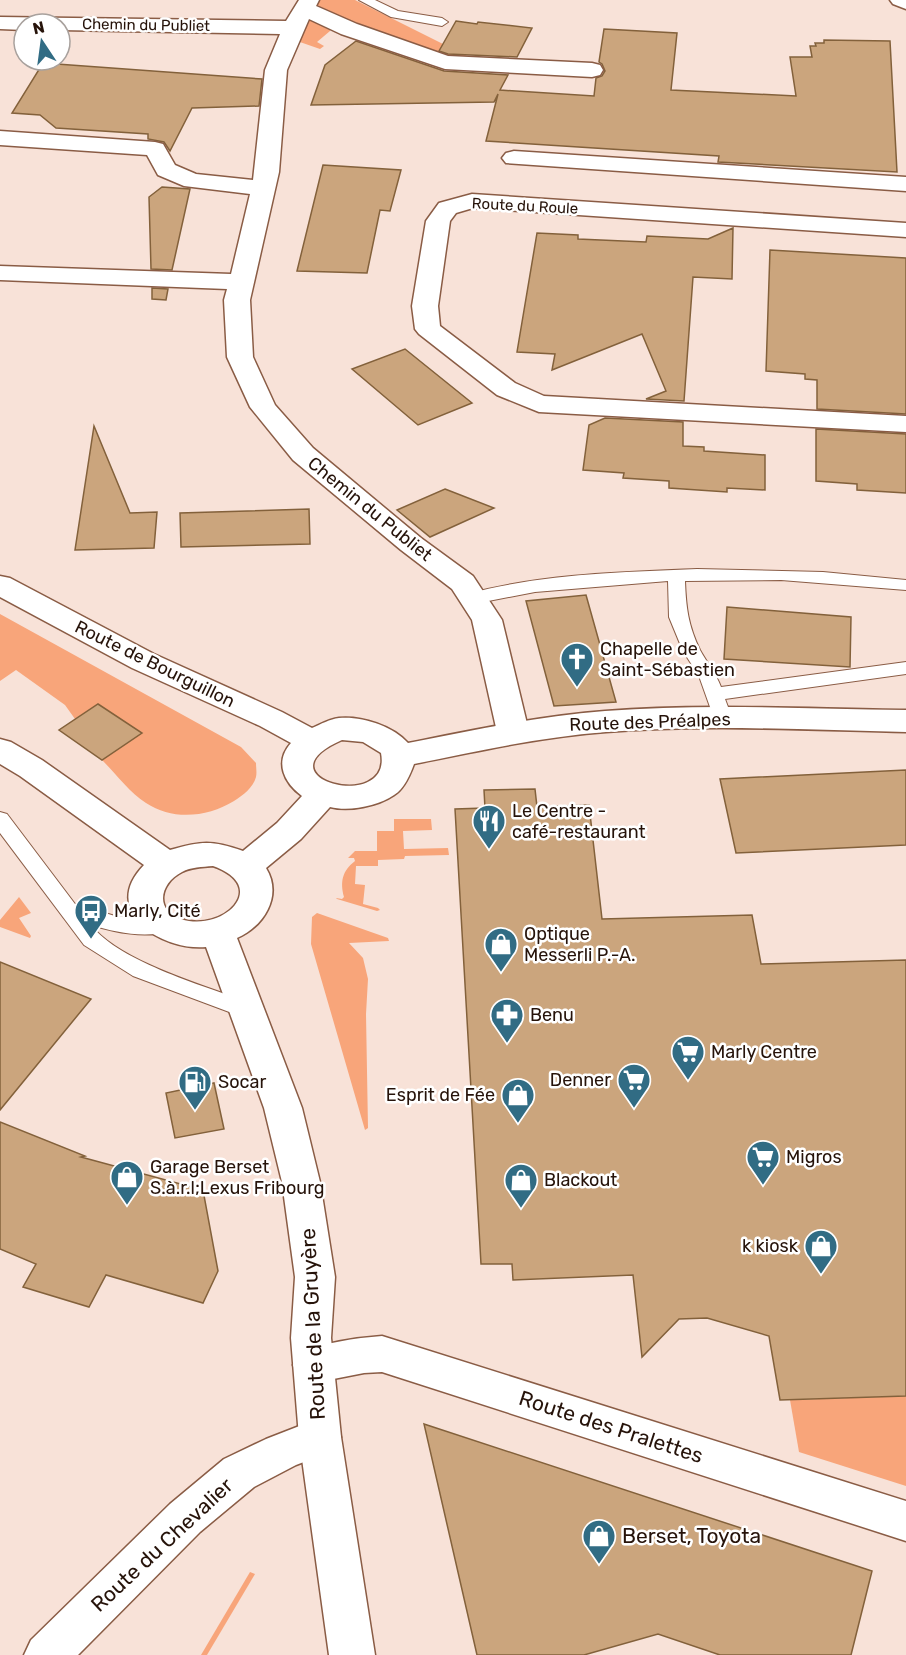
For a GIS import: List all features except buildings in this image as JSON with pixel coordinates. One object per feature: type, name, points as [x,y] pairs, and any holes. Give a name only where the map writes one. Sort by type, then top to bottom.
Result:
[{"type":"street","points":[[900,0],[906,3]]},
{"type":"street","name":"Chemin du Publiet","points":[[302,12],[276,70],[267,172],[237,300],[240,357],[263,407],[303,454],[411,544],[463,583],[487,620],[513,732]]},
{"type":"street","name":"Chemin du Publiet","points":[[0,23],[302,12],[446,62],[592,70]]},
{"type":"street","points":[[0,138],[155,149],[166,170],[192,181],[262,188]]},
{"type":"street","points":[[514,158],[906,184]]},
{"type":"street","name":"Route du Roule","points":[[906,230],[472,201],[447,208],[438,221],[425,306],[428,328],[506,389],[538,404],[906,424]]},
{"type":"street","points":[[0,273],[241,282]]},
{"type":"street","name":"Route de Bourguillon","points":[[0,585],[143,661],[271,719],[310,740]]},
{"type":"street","name":"Route des Préalpes","points":[[398,756],[513,732],[718,706],[906,721]]},
{"type":"street","points":[[338,729],[369,731],[382,737],[392,746],[398,756],[398,767],[384,787],[355,798],[323,795],[302,780],[297,770],[297,759],[301,749],[310,740],[338,729]]},
{"type":"street","points":[[0,750],[31,768],[167,865]]},
{"type":"street","points":[[246,867],[290,831],[323,795]]},
{"type":"street","points":[[208,854],[226,856],[246,867],[256,879],[257,897],[252,909],[244,919],[218,933],[188,934],[162,926],[153,918],[146,900],[150,881],[167,865],[190,856],[208,854]]},
{"type":"street","name":"Route de la Gruyère","points":[[218,933],[283,1108],[301,1182],[315,1276],[311,1338],[320,1437],[352,1655]]},
{"type":"street","name":"Route des Pralettes","points":[[313,1365],[364,1355],[382,1354],[906,1521]]},
{"type":"street","name":"Route du Chevalier","points":[[47,1655],[185,1518],[239,1473],[281,1452],[320,1437]]},
{"type":"lane","points":[[365,0],[395,14],[442,22]]},
{"type":"lane","points":[[473,598],[498,591],[621,578],[676,576],[776,577],[906,585]]},
{"type":"lane","points":[[676,576],[678,617],[692,651],[708,676],[718,706],[906,668]]},
{"type":"lane","points":[[0,819],[91,940],[140,970],[247,1010]]},
{"type":"lane","points":[[69,910],[128,926],[162,926]]},
{"type":"shaded area","points":[[319,0],[355,0],[475,60],[435,52],[396,40],[320,9],[317,3]]},
{"type":"shaded area","points":[[319,18],[331,26],[330,31],[317,42],[324,46],[320,49],[297,41],[307,19]]},
{"type":"shaded area","points":[[0,614],[241,747],[256,763],[253,785],[244,794],[224,806],[213,811],[190,815],[167,813],[140,799],[102,760],[141,733],[98,704],[75,719],[65,705],[16,670],[0,681]]},
{"type":"shaded area","points":[[394,819],[431,819],[432,830],[403,831],[404,849],[448,848],[449,855],[405,856],[404,859],[378,860],[378,866],[356,866],[355,884],[365,885],[363,904],[380,910],[337,899],[344,897],[343,877],[355,861],[354,858],[348,858],[355,851],[377,851],[377,831],[394,831]]},
{"type":"shaded area","points":[[19,897],[31,913],[19,918],[31,936],[30,938],[0,927],[0,920]]},
{"type":"shaded area","points":[[317,913],[388,938],[389,941],[349,943],[363,958],[368,979],[366,1014],[368,1128],[365,1130],[311,944],[312,917]]},
{"type":"shaded area","points":[[906,1396],[906,1486],[799,1452],[790,1400]]},
{"type":"shaded area","points":[[250,1572],[255,1574],[207,1655],[201,1655]]},
{"type":"place","name":"Chapelle de Saint-Sébastien","points":[[577,688]]},
{"type":"place","name":"Le Centre - café-restaurant","points":[[489,850]]},
{"type":"place","name":"Marly, Cité","points":[[91,940]]},
{"type":"place","name":"Optique Messerli P.-A.","points":[[501,973]]},
{"type":"place","name":"Benu","points":[[507,1044]]},
{"type":"place","name":"Marly Centre","points":[[688,1081]]},
{"type":"place","name":"Denner","points":[[634,1109]]},
{"type":"place","name":"Socar","points":[[195,1111]]},
{"type":"place","name":"Esprit de Fée","points":[[518,1124]]},
{"type":"place","name":"Migros","points":[[763,1186]]},
{"type":"place","name":"Garage Berset S.à.r.l;Lexus Fribourg","points":[[127,1206]]},
{"type":"place","name":"Blackout","points":[[521,1209]]},
{"type":"place","name":"k kiosk","points":[[821,1275]]},
{"type":"place","name":"Berset, Toyota","points":[[599,1565]]}]
